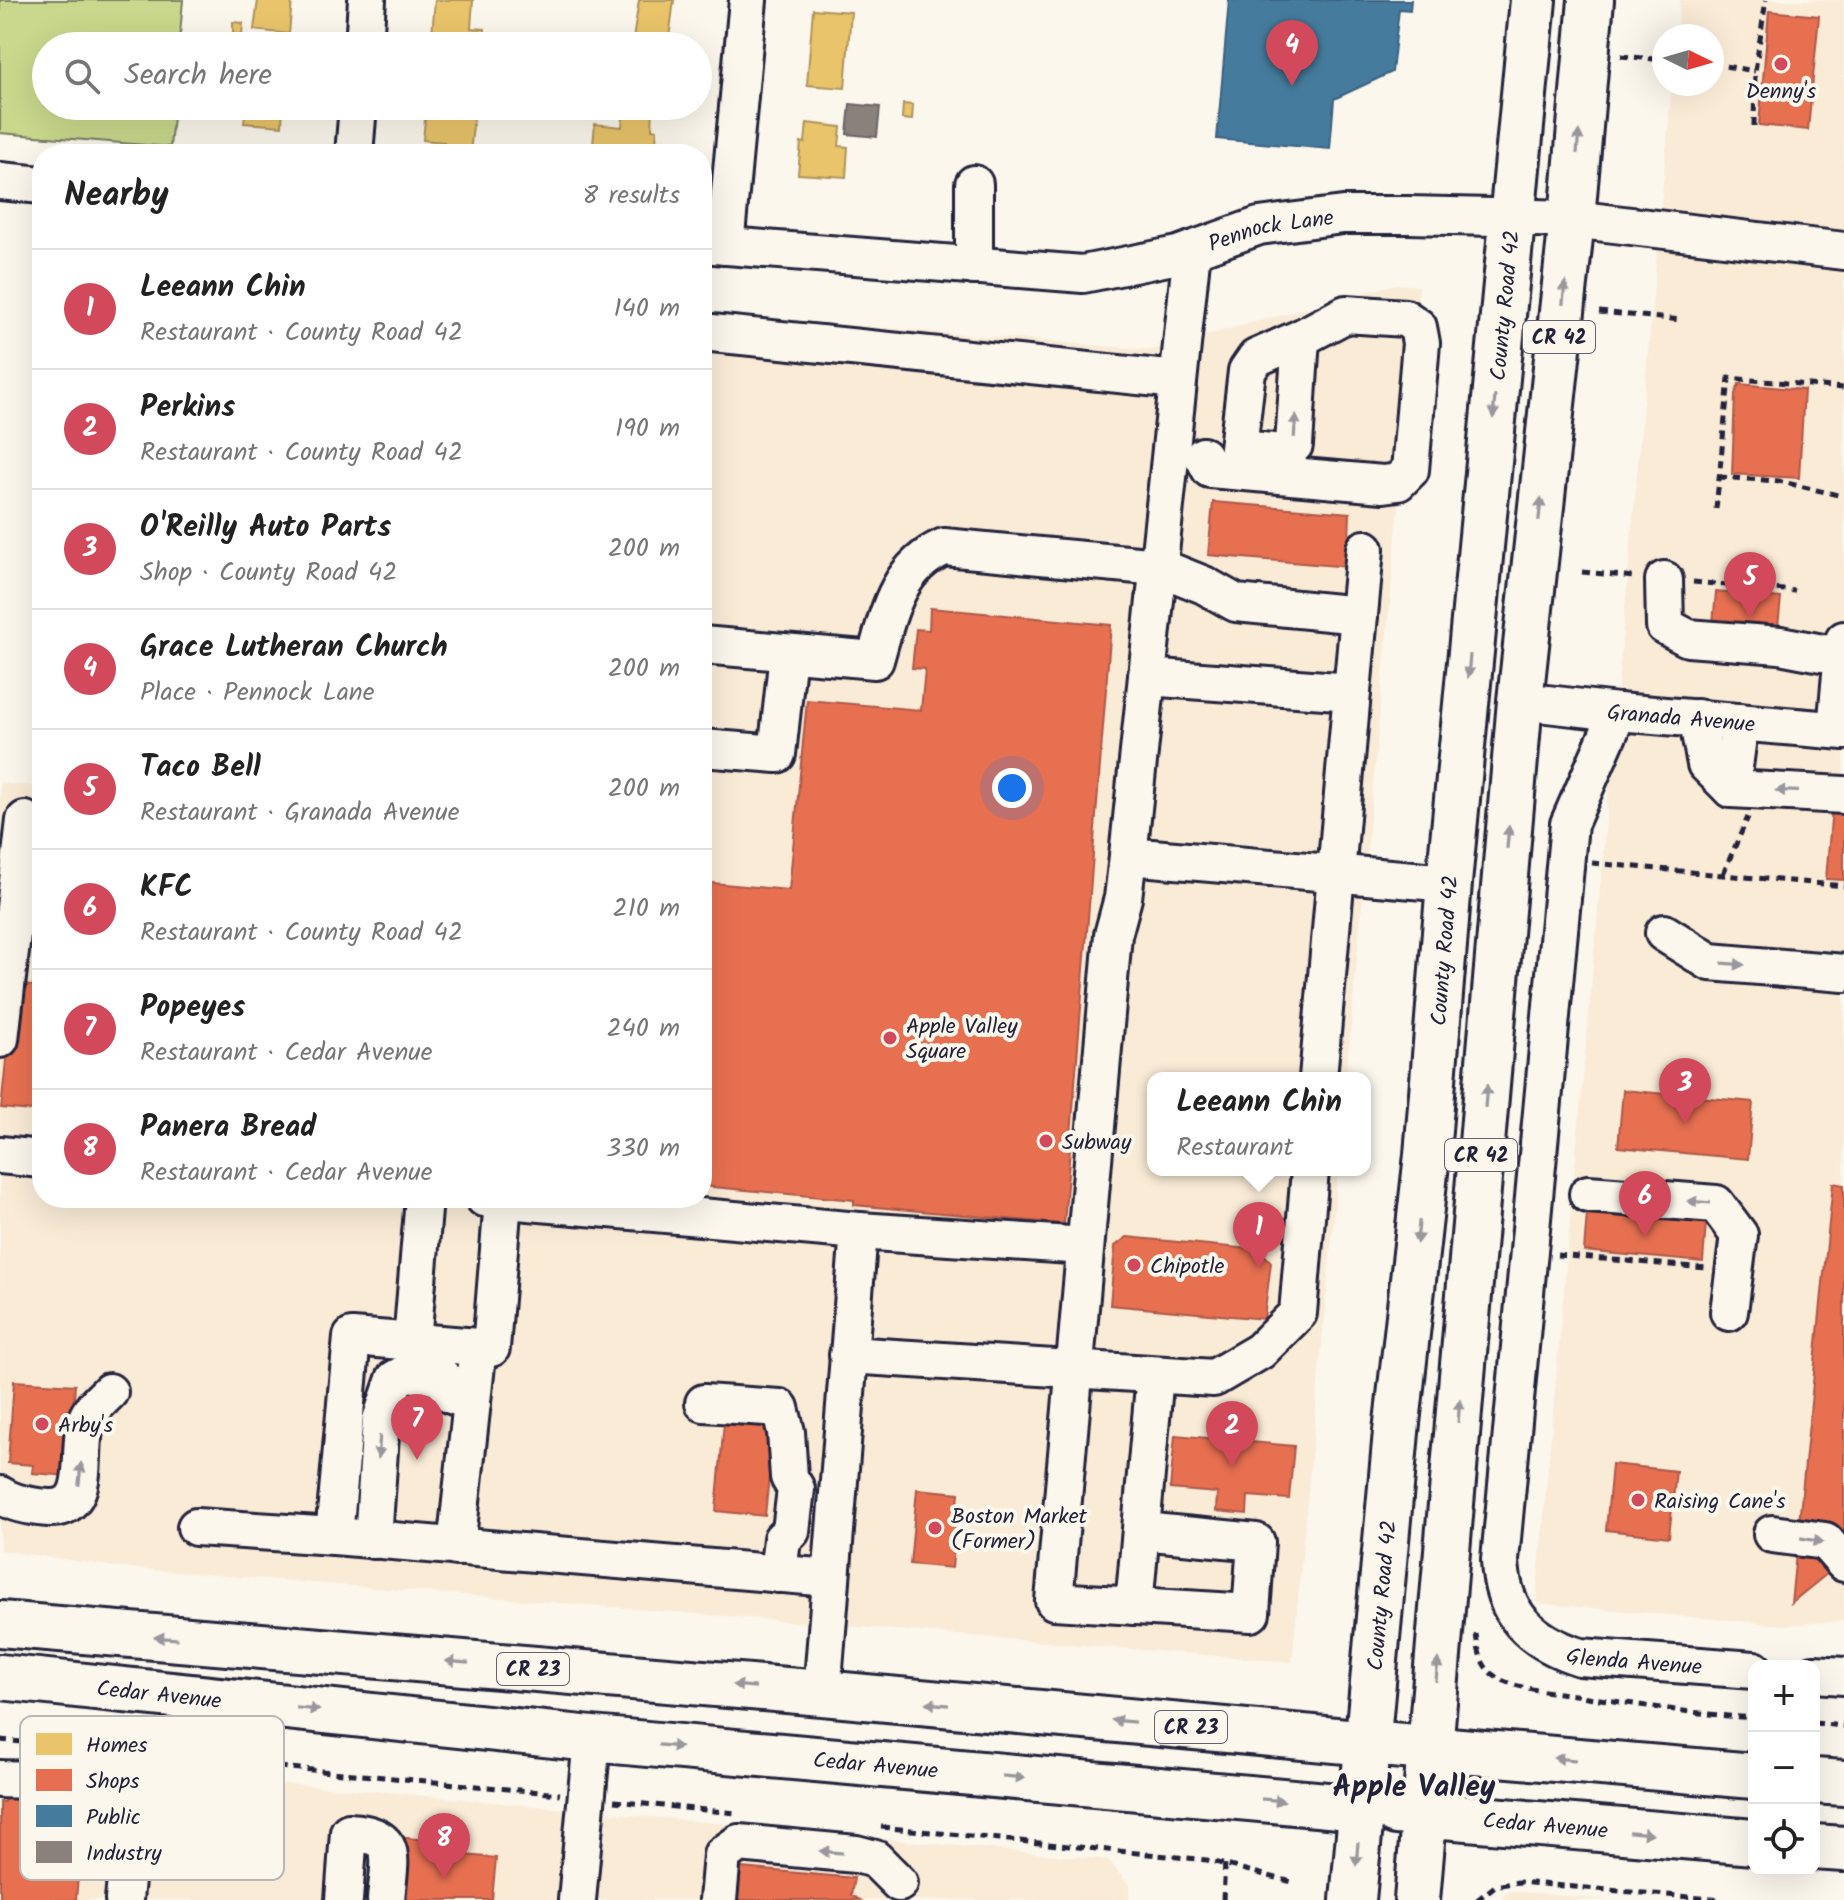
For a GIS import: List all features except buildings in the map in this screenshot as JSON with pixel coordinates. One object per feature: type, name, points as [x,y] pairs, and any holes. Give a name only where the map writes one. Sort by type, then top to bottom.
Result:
[{"type":"main road","name":"County Road 42","points":[[1353,1900],[1396,1432],[1427,1155],[1449,883],[1533,0]]},
{"type":"main road","name":"CR 42","points":[[1417,1900],[1520,701],[1572,219],[1591,0]]},
{"type":"main road","name":"CR 23","points":[[0,1624],[1748,1775]]},
{"type":"main road","name":"Cedar Avenue","points":[[0,1677],[592,1739],[1748,1842]]},
{"type":"main road","points":[[1820,1781],[1844,1783]]},
{"type":"main road","points":[[1820,1847],[1844,1849]]},
{"type":"street","points":[[365,32],[367,0]]},
{"type":"street","points":[[714,245],[748,0]]},
{"type":"street","points":[[355,144],[357,120]]},
{"type":"street","points":[[0,181],[32,184]]},
{"type":"street","points":[[974,184],[974,266]]},
{"type":"street","name":"Pennock Lane","points":[[714,245],[1083,274],[1192,250],[1259,226],[1343,215],[1572,219],[1844,251]]},
{"type":"street","points":[[1142,1531],[1256,1542],[1251,1613],[1054,1601],[1113,935],[1123,898],[1159,567],[1187,455],[1178,380],[1192,250]]},
{"type":"street","points":[[1187,455],[1210,469],[1383,484],[1398,482],[1410,470],[1421,343],[1418,327],[1405,318],[1346,314],[1256,358],[1247,371],[1238,448]]},
{"type":"street","points":[[712,333],[1178,380]]},
{"type":"street","points":[[1187,455],[1214,446],[1284,453],[1294,445],[1301,338]]},
{"type":"street","points":[[712,646],[875,660],[902,580],[930,553],[944,547],[1159,567],[1204,585],[1236,603],[1359,615]]},
{"type":"street","points":[[1318,1072],[1365,549]]},
{"type":"street","points":[[1664,580],[1665,626],[1688,638],[1833,647],[1840,731]]},
{"type":"street","points":[[712,749],[777,754],[788,654]]},
{"type":"street","points":[[1147,677],[1352,692]]},
{"type":"street","name":"Granada Avenue","points":[[1520,701],[1840,731]]},
{"type":"street","name":"Glenda Avenue","points":[[1618,712],[1569,824],[1500,1560],[1501,1582],[1508,1603],[1523,1624],[1541,1641],[1580,1657],[1748,1670]]},
{"type":"street","points":[[1697,718],[1706,764],[1740,801]]},
{"type":"street","points":[[1740,722],[1740,801]]},
{"type":"street","points":[[1740,801],[1844,795]]},
{"type":"street","points":[[0,1039],[22,820]]},
{"type":"street","points":[[1128,856],[1449,883]]},
{"type":"street","points":[[1664,933],[1710,962],[1844,973]]},
{"type":"street","points":[[0,1155],[32,1158]]},
{"type":"street","points":[[848,1355],[1214,1378],[1260,1351],[1298,1313],[1309,1176]]},
{"type":"street","points":[[1588,1194],[1716,1204],[1739,1235],[1729,1312]]},
{"type":"street","points":[[412,1342],[423,1208]]},
{"type":"street","points":[[334,1536],[352,1337],[491,1348],[493,1208]]},
{"type":"street","points":[[596,1208],[859,1231],[1085,1246]]},
{"type":"street","points":[[822,1693],[859,1231]]},
{"type":"street","points":[[456,1547],[461,1398],[478,1347]]},
{"type":"street","points":[[373,1540],[381,1420],[395,1379],[406,1373],[442,1377],[461,1398]]},
{"type":"street","points":[[1134,1606],[1155,1375]]},
{"type":"street","points":[[0,1495],[9,1501],[45,1508],[62,1508],[72,1504],[78,1493],[85,1424],[90,1411],[109,1392]]},
{"type":"street","points":[[704,1403],[780,1408],[786,1432],[789,1477],[778,1488],[775,1523],[780,1556]]},
{"type":"street","points":[[196,1527],[456,1547],[780,1556],[830,1578]]},
{"type":"street","points":[[1772,1534],[1825,1541],[1844,1563]]},
{"type":"street","points":[[1820,1674],[1844,1676]]},
{"type":"street","points":[[577,1900],[592,1739]]},
{"type":"street","points":[[344,1900],[349,1832],[373,1833],[383,1841],[389,1855],[386,1900]]},
{"type":"street","points":[[718,1900],[722,1855],[739,1843],[865,1856],[875,1859],[899,1883]]},
{"type":"street","points":[[124,1900],[125,1880]]},
{"type":"path","points":[[1754,126],[1755,71],[1766,0]]},
{"type":"path","points":[[1621,56],[1652,59]]},
{"type":"path","points":[[1724,66],[1755,71]]},
{"type":"path","points":[[1599,312],[1681,320]]},
{"type":"path","points":[[1716,509],[1729,378],[1844,388]]},
{"type":"path","points":[[1719,477],[1778,481],[1838,495]]},
{"type":"path","points":[[1723,874],[1740,801]]},
{"type":"path","points":[[1583,862],[1844,886]]},
{"type":"path","points":[[1548,1254],[1719,1269]]},
{"type":"path","points":[[1820,1724],[1844,1726]]},
{"type":"path","points":[[0,1740],[20,1742]]},
{"type":"path","points":[[284,1767],[742,1814]]},
{"type":"path","points":[[868,1826],[1225,1862],[1292,1882]]},
{"type":"path","points":[[1223,1900],[1225,1862]]},
{"type":"path","points":[[1477,1900],[1495,1886],[1518,1882],[1723,1900]]},
{"type":"shaded area","points":[[1680,0],[1844,0],[1844,1621],[1783,1625],[1536,1603],[1671,96],[1724,96],[1724,24],[1678,24]]},
{"type":"shaded area","points":[[1396,284],[1419,286],[1347,1072],[1147,1072],[1147,1176],[1337,1176],[1292,1662],[117,1567],[0,1550],[0,783],[32,786],[32,1208],[712,1208],[712,314],[1152,350]]},
{"type":"shaded area","points":[[0,1761],[20,1763],[20,1880],[284,1880],[284,1784],[1108,1860],[1130,1886],[1129,1900],[0,1900]]},
{"type":"shaded area","points":[[1509,1891],[1609,1900],[1500,1900]]},
{"type":"green space","points":[[0,0],[183,0],[180,32],[32,32],[32,120],[173,120],[170,144],[0,133]]},
{"type":"place","name":"Denny's","points":[[1781,64]]},
{"type":"place","name":"Grace Lutheran Church","points":[[1292,86]]},
{"type":"place","name":"Taco Bell","points":[[1750,618]]},
{"type":"place","name":"Apple Valley Square","points":[[890,1038]]},
{"type":"place","name":"O'Reilly Auto Parts","points":[[1685,1124]]},
{"type":"place","name":"Subway","points":[[1046,1141]]},
{"type":"place","name":"KFC","points":[[1645,1237]]},
{"type":"place","name":"Chipotle","points":[[1134,1265]]},
{"type":"place","name":"Leeann Chin","points":[[1259,1268]]},
{"type":"place","name":"Arby's","points":[[42,1424]]},
{"type":"place","name":"Popeyes","points":[[417,1460]]},
{"type":"place","name":"Perkins","points":[[1232,1467]]},
{"type":"place","name":"Raising Cane's","points":[[1638,1500]]},
{"type":"place","name":"Boston Market (Former)","points":[[935,1528]]},
{"type":"place","name":"Panera Bread","points":[[444,1879]]},
{"type":"district","name":"Apple Valley","points":[[1414,1786]]}]
